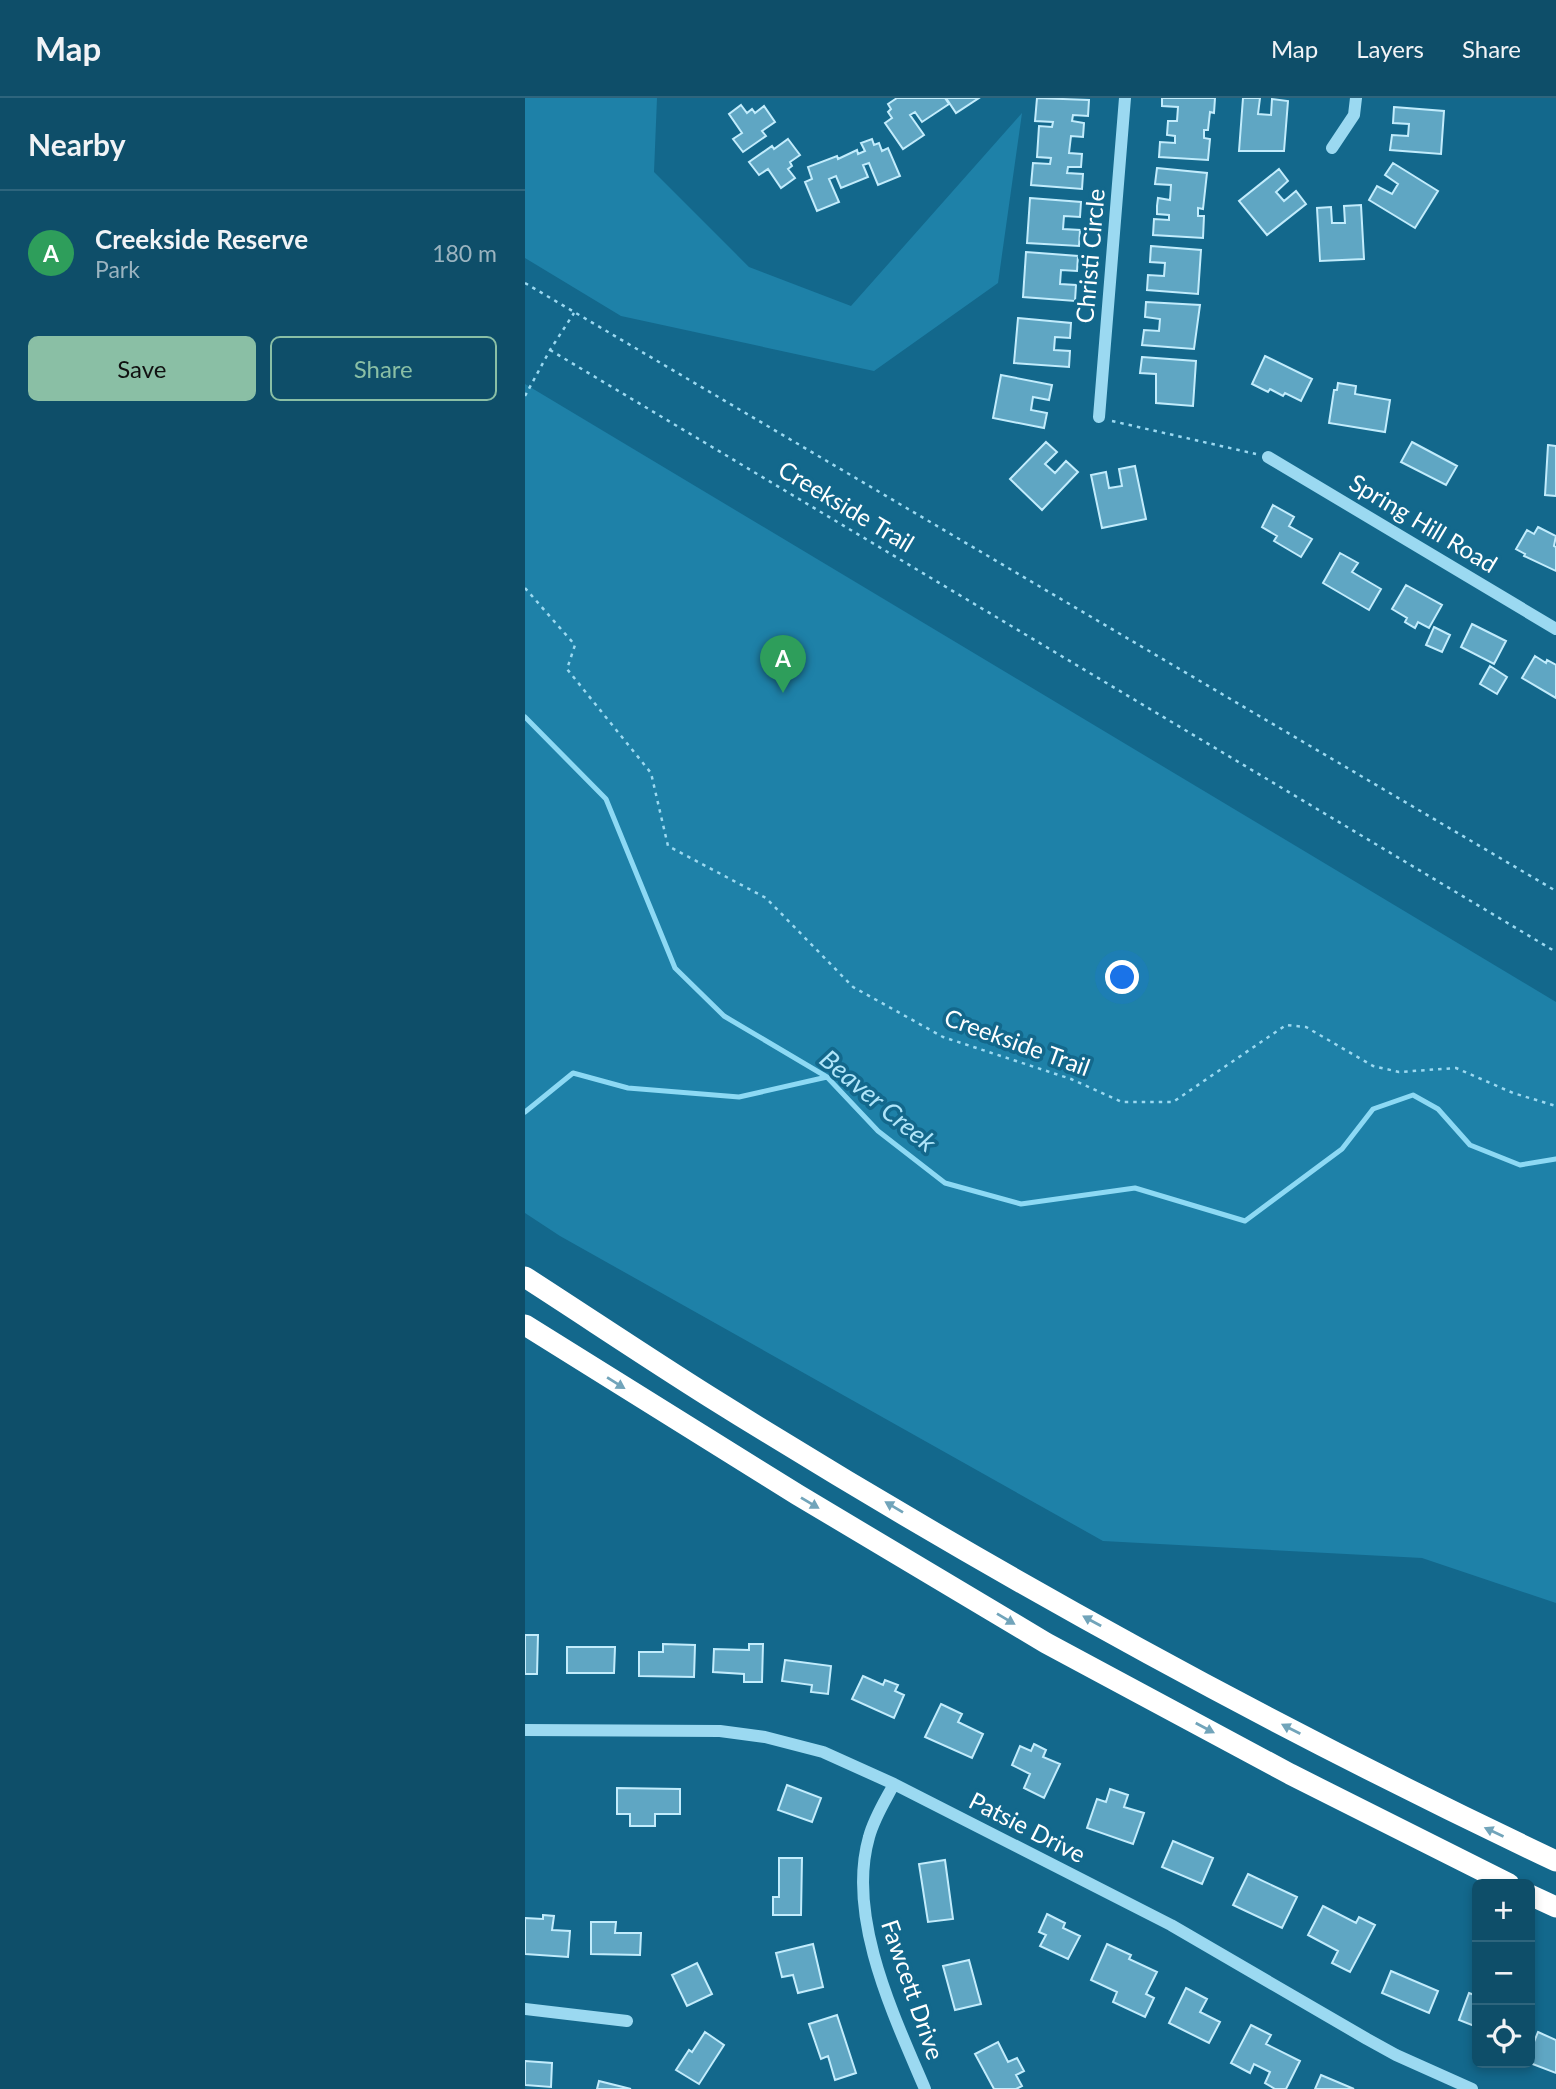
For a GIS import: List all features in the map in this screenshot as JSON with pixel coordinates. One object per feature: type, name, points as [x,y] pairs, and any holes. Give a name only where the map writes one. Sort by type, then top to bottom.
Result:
[{"type":"highway","points":[[525,1277],[710,1397],[960,1547],[1222,1693],[1455,1814],[1556,1861]]},
{"type":"highway","points":[[525,1325],[809,1503],[1047,1643],[1290,1774],[1499,1879]]},
{"type":"highway","points":[[525,1330],[558,1347]]},
{"type":"highway","points":[[1535,1897],[1556,1907]]},
{"type":"street","name":"Christi Circle","points":[[1099,417],[1125,98]]},
{"type":"street","points":[[1332,148],[1354,115],[1356,98]]},
{"type":"street","name":"Spring Hill Road","points":[[1268,457],[1556,629]]},
{"type":"street","name":"Patsie Drive","points":[[525,1730],[720,1731],[765,1737],[823,1752],[894,1784],[1171,1925],[1396,2055],[1472,2089]]},
{"type":"street","name":"Fawcett Drive","points":[[894,1784],[875,1819],[869,1837],[863,1863],[863,1909],[866,1927],[893,2010],[925,2089]]},
{"type":"street","points":[[525,2009],[627,2021]]},
{"type":"path","points":[[525,283],[1556,891]]},
{"type":"path","points":[[525,396],[574,313]]},
{"type":"path","name":"Creekside Trail","points":[[550,350],[1556,952]]},
{"type":"path","points":[[1099,417],[1127,426],[1268,457]]},
{"type":"path","name":"Creekside Trail","points":[[525,588],[575,645],[567,669],[651,773],[667,846],[766,898],[853,987],[943,1037],[1071,1079],[1122,1101],[1173,1101],[1286,1025],[1306,1027],[1373,1066],[1399,1072],[1456,1068],[1513,1093],[1556,1106]]},
{"type":"shaded area","points":[[525,98],[657,98],[654,172],[749,267],[851,306],[1022,113],[998,283],[874,371],[621,316],[525,258]]},
{"type":"shaded area","points":[[525,384],[1556,1002],[1556,1603],[1422,1558],[1103,1541],[560,1236],[525,1213]]},
{"type":"building","points":[[897,98],[945,98],[949,104],[922,122],[915,112],[910,115],[924,135],[903,149],[885,123],[892,118],[888,112],[891,109],[888,104]]},
{"type":"building","points":[[946,98],[979,98],[956,113]]},
{"type":"building","points":[[1037,98],[1089,100],[1088,116],[1073,115],[1072,121],[1084,123],[1083,137],[1071,136],[1069,153],[1082,154],[1081,167],[1068,167],[1067,173],[1083,174],[1082,189],[1031,185],[1033,163],[1050,164],[1051,158],[1037,157],[1039,126],[1052,127],[1053,122],[1035,121]]},
{"type":"building","points":[[1162,98],[1215,98],[1214,113],[1210,112],[1208,130],[1204,130],[1204,138],[1210,139],[1208,160],[1159,157],[1160,142],[1175,143],[1175,136],[1167,135],[1168,121],[1177,121],[1178,107],[1162,106]]},
{"type":"building","points":[[1243,98],[1260,98],[1258,114],[1271,115],[1272,99],[1288,101],[1284,151],[1239,151]]},
{"type":"building","points":[[741,105],[747,113],[752,109],[755,113],[764,106],[775,122],[762,131],[766,136],[743,152],[733,139],[742,133],[729,114]]},
{"type":"building","points":[[1394,107],[1444,111],[1441,154],[1390,150],[1392,135],[1408,136],[1409,124],[1393,123]]},
{"type":"building","points":[[788,139],[800,155],[790,162],[792,166],[788,169],[795,178],[781,188],[768,169],[759,175],[749,162]]},
{"type":"building","points":[[872,139],[874,145],[879,143],[882,151],[888,148],[900,176],[878,185],[869,163],[863,165],[868,177],[841,188],[836,176],[829,179],[839,202],[817,211],[805,182],[812,179],[808,167],[837,156],[838,159],[857,150],[858,154],[865,151],[861,143]]},
{"type":"building","points":[[1393,163],[1438,191],[1415,228],[1369,200],[1377,186],[1392,194],[1398,184],[1385,175]]},
{"type":"building","points":[[1157,168],[1207,173],[1203,209],[1198,208],[1198,216],[1204,216],[1203,238],[1153,235],[1154,219],[1169,220],[1169,215],[1157,214],[1158,198],[1170,200],[1171,185],[1155,184]]},
{"type":"building","points":[[1279,169],[1288,181],[1276,192],[1284,201],[1296,191],[1306,204],[1267,235],[1239,201]]},
{"type":"building","points":[[1030,198],[1081,202],[1080,217],[1064,216],[1063,229],[1080,230],[1079,246],[1027,243]]},
{"type":"building","points":[[1361,205],[1364,259],[1320,261],[1317,208],[1331,207],[1332,223],[1345,223],[1344,206]]},
{"type":"building","points":[[1151,246],[1201,250],[1198,294],[1147,290],[1148,275],[1164,276],[1165,263],[1150,262]]},
{"type":"building","points":[[1026,252],[1078,256],[1077,271],[1061,270],[1060,284],[1076,285],[1075,301],[1023,297]]},
{"type":"building","points":[[1146,302],[1200,305],[1194,349],[1142,345],[1144,330],[1159,331],[1160,319],[1145,317]]},
{"type":"building","points":[[1018,318],[1071,323],[1070,338],[1055,337],[1054,350],[1070,351],[1069,367],[1014,363]]},
{"type":"building","points":[[1265,356],[1312,379],[1301,401],[1285,393],[1283,396],[1270,389],[1268,392],[1252,384]]},
{"type":"building","points":[[1142,357],[1196,361],[1193,406],[1156,403],[1156,374],[1140,373]]},
{"type":"building","points":[[1001,375],[1052,385],[1049,400],[1033,397],[1031,410],[1047,413],[1044,428],[993,418]]},
{"type":"building","points":[[1338,383],[1356,386],[1355,394],[1390,400],[1385,432],[1329,423],[1334,390],[1337,390]]},
{"type":"building","points":[[1046,442],[1057,452],[1045,464],[1055,473],[1066,461],[1078,472],[1042,510],[1010,479]]},
{"type":"building","points":[[1412,442],[1457,466],[1446,485],[1401,462]]},
{"type":"building","points":[[1548,445],[1556,446],[1556,496],[1545,495]]},
{"type":"building","points":[[1135,466],[1146,519],[1102,528],[1091,475],[1106,472],[1109,488],[1122,486],[1119,469]]},
{"type":"building","points":[[1273,505],[1294,517],[1289,526],[1312,539],[1301,557],[1274,541],[1277,536],[1262,527]]},
{"type":"building","points":[[1538,527],[1556,536],[1556,571],[1524,556],[1525,554],[1516,549],[1527,530],[1534,534]]},
{"type":"building","points":[[1340,553],[1358,563],[1352,572],[1381,589],[1369,610],[1323,583]]},
{"type":"building","points":[[1406,585],[1442,605],[1429,628],[1418,622],[1415,628],[1405,622],[1407,618],[1392,609]]},
{"type":"building","points":[[1472,624],[1506,641],[1494,664],[1461,647]]},
{"type":"building","points":[[1434,627],[1450,635],[1442,652],[1426,645]]},
{"type":"building","points":[[1535,656],[1546,663],[1547,660],[1556,665],[1556,698],[1522,678]]},
{"type":"building","points":[[1490,666],[1507,677],[1497,694],[1480,684]]},
{"type":"building","points":[[525,1635],[538,1635],[537,1674],[525,1674]]},
{"type":"building","points":[[663,1644],[695,1645],[694,1677],[639,1676],[639,1652],[663,1652]]},
{"type":"building","points":[[749,1644],[763,1644],[762,1682],[744,1682],[744,1674],[713,1672],[714,1649],[749,1650]]},
{"type":"building","points":[[567,1647],[615,1647],[614,1673],[567,1673]]},
{"type":"building","points":[[785,1660],[831,1666],[828,1694],[811,1692],[812,1685],[782,1681]]},
{"type":"building","points":[[863,1676],[883,1685],[885,1680],[898,1685],[895,1691],[904,1695],[894,1718],[852,1699]]},
{"type":"building","points":[[941,1704],[962,1714],[958,1722],[983,1734],[972,1758],[925,1737]]},
{"type":"building","points":[[1034,1744],[1046,1750],[1043,1757],[1060,1764],[1044,1798],[1024,1788],[1030,1774],[1012,1765],[1020,1746],[1031,1751]]},
{"type":"building","points":[[787,1785],[821,1798],[812,1822],[778,1810]]},
{"type":"building","points":[[617,1788],[680,1789],[680,1814],[655,1814],[655,1826],[630,1826],[630,1814],[617,1814]]},
{"type":"building","points":[[1110,1789],[1128,1795],[1124,1807],[1144,1813],[1133,1844],[1087,1828],[1097,1799],[1106,1802]]},
{"type":"building","points":[[1173,1841],[1213,1858],[1202,1884],[1162,1867]]},
{"type":"building","points":[[779,1858],[802,1858],[801,1915],[773,1915],[773,1897],[779,1897]]},
{"type":"building","points":[[945,1860],[953,1919],[928,1922],[919,1864]]},
{"type":"building","points":[[1248,1874],[1297,1897],[1282,1928],[1233,1905]]},
{"type":"building","points":[[1323,1906],[1356,1923],[1359,1917],[1375,1925],[1350,1972],[1332,1963],[1338,1951],[1308,1935]]},
{"type":"building","points":[[1047,1914],[1065,1923],[1063,1928],[1080,1936],[1068,1959],[1040,1946],[1046,1935],[1039,1932]]},
{"type":"building","points":[[543,1915],[554,1916],[552,1930],[570,1931],[568,1957],[525,1954],[525,1918],[543,1919]]},
{"type":"building","points":[[591,1922],[616,1922],[615,1933],[641,1933],[640,1955],[591,1954]]},
{"type":"building","points":[[813,1944],[823,1987],[798,1993],[793,1975],[782,1977],[776,1953]]},
{"type":"building","points":[[1107,1944],[1131,1955],[1129,1959],[1157,1972],[1146,1994],[1154,1998],[1145,2017],[1113,2002],[1117,1992],[1091,1980]]},
{"type":"building","points":[[969,1960],[981,2004],[955,2010],[943,1966]]},
{"type":"building","points":[[697,1963],[712,1994],[687,2006],[672,1975]]},
{"type":"building","points":[[1391,1971],[1438,1991],[1429,2013],[1382,1993]]},
{"type":"building","points":[[1186,1988],[1207,1999],[1200,2012],[1220,2022],[1209,2043],[1169,2023]]},
{"type":"building","points":[[1469,1993],[1472,1994],[1472,2025],[1459,2020]]},
{"type":"building","points":[[837,2015],[856,2073],[835,2080],[828,2056],[821,2059],[809,2024]]},
{"type":"building","points":[[1251,2025],[1271,2035],[1266,2044],[1300,2061],[1286,2089],[1275,2089],[1265,2083],[1270,2072],[1254,2064],[1250,2073],[1231,2063]]},
{"type":"building","points":[[705,2032],[724,2045],[699,2084],[676,2070]]},
{"type":"building","points":[[1538,2032],[1556,2040],[1556,2073],[1535,2065],[1535,2040]]},
{"type":"building","points":[[998,2042],[1008,2062],[1017,2058],[1024,2071],[1016,2075],[1022,2086],[1016,2089],[994,2089],[975,2054]]},
{"type":"building","points":[[525,2061],[552,2063],[551,2087],[525,2085]]},
{"type":"building","points":[[1321,2075],[1354,2089],[1315,2089]]},
{"type":"building","points":[[599,2081],[631,2089],[597,2089]]},
{"type":"waterway","name":"Beaver Creek","points":[[525,717],[606,799],[675,968],[724,1016],[827,1077],[878,1131],[945,1183],[1021,1204],[1135,1188],[1245,1221],[1342,1149],[1373,1109],[1413,1095],[1438,1109],[1470,1145],[1520,1165],[1556,1159]]},
{"type":"waterway","points":[[525,1112],[573,1073],[628,1088],[739,1097],[827,1077]]},
{"type":"place","name":"Creekside Reserve","points":[[783,693]]}]
